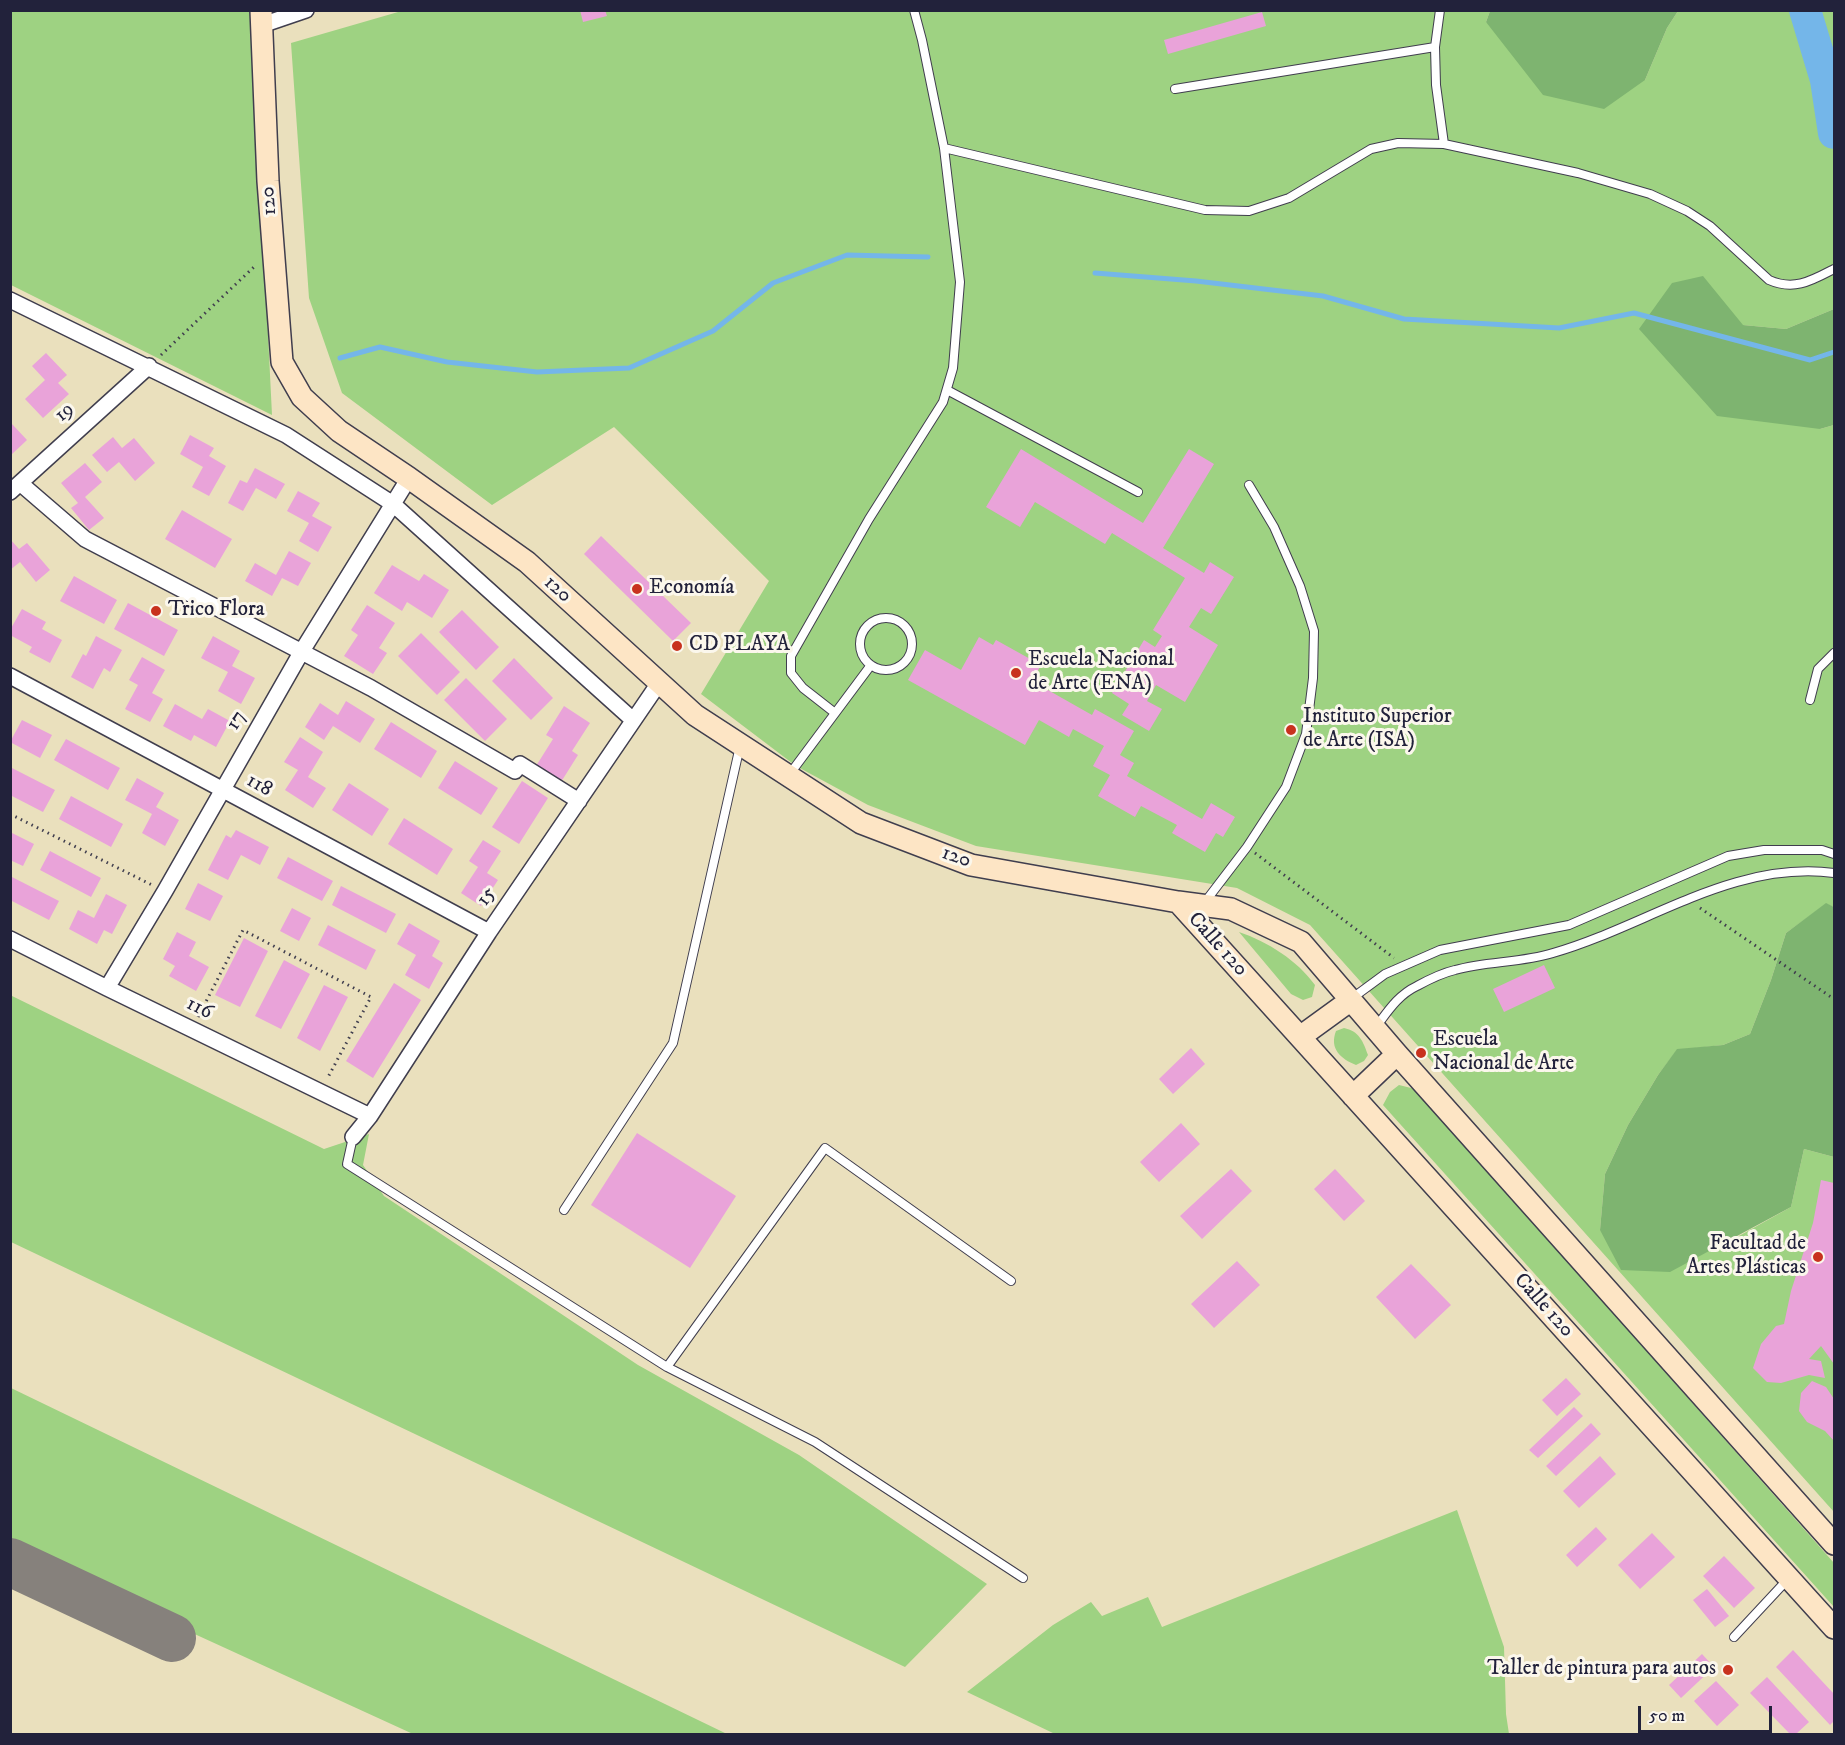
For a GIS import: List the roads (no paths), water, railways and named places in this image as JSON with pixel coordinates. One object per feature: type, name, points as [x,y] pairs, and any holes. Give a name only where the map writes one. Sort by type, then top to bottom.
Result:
[{"type":"main road","name":"120","points":[[261,18],[268,181],[282,362],[302,398],[339,431],[527,562],[695,715],[861,823],[971,865],[1178,902]]},
{"type":"main road","name":"Calle 120","points":[[1178,902],[1231,909],[1300,942],[1834,1544]]},
{"type":"main road","name":"Calle 120","points":[[1178,902],[1834,1628]]},
{"type":"main road","points":[[1300,1037],[1351,1000]]},
{"type":"main road","points":[[1353,1096],[1397,1054]]},
{"type":"street","points":[[261,18],[306,10]]},
{"type":"street","points":[[10,300],[286,435],[393,504],[633,720]]},
{"type":"street","name":"19","points":[[15,487],[149,366]]},
{"type":"street","name":"17","points":[[107,988],[302,651],[409,478]]},
{"type":"street","points":[[15,487],[85,539],[371,688],[515,771],[519,764],[579,801]]},
{"type":"street","name":"118","points":[[10,676],[489,932]]},
{"type":"street","name":"15","points":[[353,1137],[370,1116],[489,932],[659,683]]},
{"type":"street","name":"116","points":[[10,939],[370,1116]]},
{"type":"lane","points":[[835,713],[803,688],[791,673],[791,656],[869,519],[943,402],[953,368],[960,282],[944,148],[914,10]]},
{"type":"lane","points":[[1440,10],[1435,47],[1436,85],[1444,144]]},
{"type":"lane","points":[[1175,89],[1435,47]]},
{"type":"lane","points":[[944,148],[1205,210],[1249,211],[1289,198],[1371,148],[1398,143],[1444,144],[1578,173],[1650,194],[1688,211],[1710,226],[1769,280],[1781,285],[1797,286],[1834,269]]},
{"type":"lane","points":[[947,390],[1138,492]]},
{"type":"lane","points":[[1202,906],[1247,847],[1286,788],[1306,734],[1313,678],[1314,631],[1300,586],[1274,527],[1249,485]]},
{"type":"lane","points":[[882,618],[891,618],[900,622],[910,634],[911,642],[907,658],[895,668],[879,669],[872,665],[861,651],[860,642],[867,626],[882,618]]},
{"type":"lane","points":[[1810,700],[1818,669],[1834,653]]},
{"type":"lane","points":[[788,776],[872,665]]},
{"type":"lane","points":[[564,1210],[673,1043],[740,745]]},
{"type":"lane","points":[[1351,1000],[1384,974],[1440,950],[1569,925],[1728,856],[1764,850],[1822,850],[1834,854]]},
{"type":"lane","points":[[1375,1028],[1398,998],[1415,986],[1454,970],[1551,954],[1576,946],[1686,899],[1744,879],[1808,871],[1834,873]]},
{"type":"lane","points":[[353,1137],[347,1164],[667,1367],[815,1442],[1023,1578]]},
{"type":"lane","points":[[667,1367],[825,1148],[1011,1281]]},
{"type":"lane","points":[[1734,1637],[1789,1578]]},
{"type":"waterway","points":[[1805,10],[1826,80],[1834,133]]},
{"type":"waterway","points":[[340,358],[380,347],[447,362],[537,372],[629,368],[713,331],[773,283],[847,255],[928,257]]},
{"type":"waterway","points":[[1095,273],[1196,281],[1323,296],[1404,319],[1559,328],[1634,313],[1810,360],[1834,352]]},
{"type":"place","name":"Economía","points":[[637,589]]},
{"type":"place","name":"Trico Flora","points":[[156,611]]},
{"type":"place","name":"CD PLAYA","points":[[677,646]]},
{"type":"place","name":"Escuela Nacional de Arte (ENA)","points":[[1016,673]]},
{"type":"place","name":"Instituto Superior de Arte (ISA)","points":[[1291,730]]},
{"type":"place","name":"Escuela Nacional de Arte","points":[[1421,1053]]},
{"type":"place","name":"Facultad de Artes Plásticas","points":[[1818,1257]]},
{"type":"place","name":"Taller de pintura para autos","points":[[1728,1670]]}]
